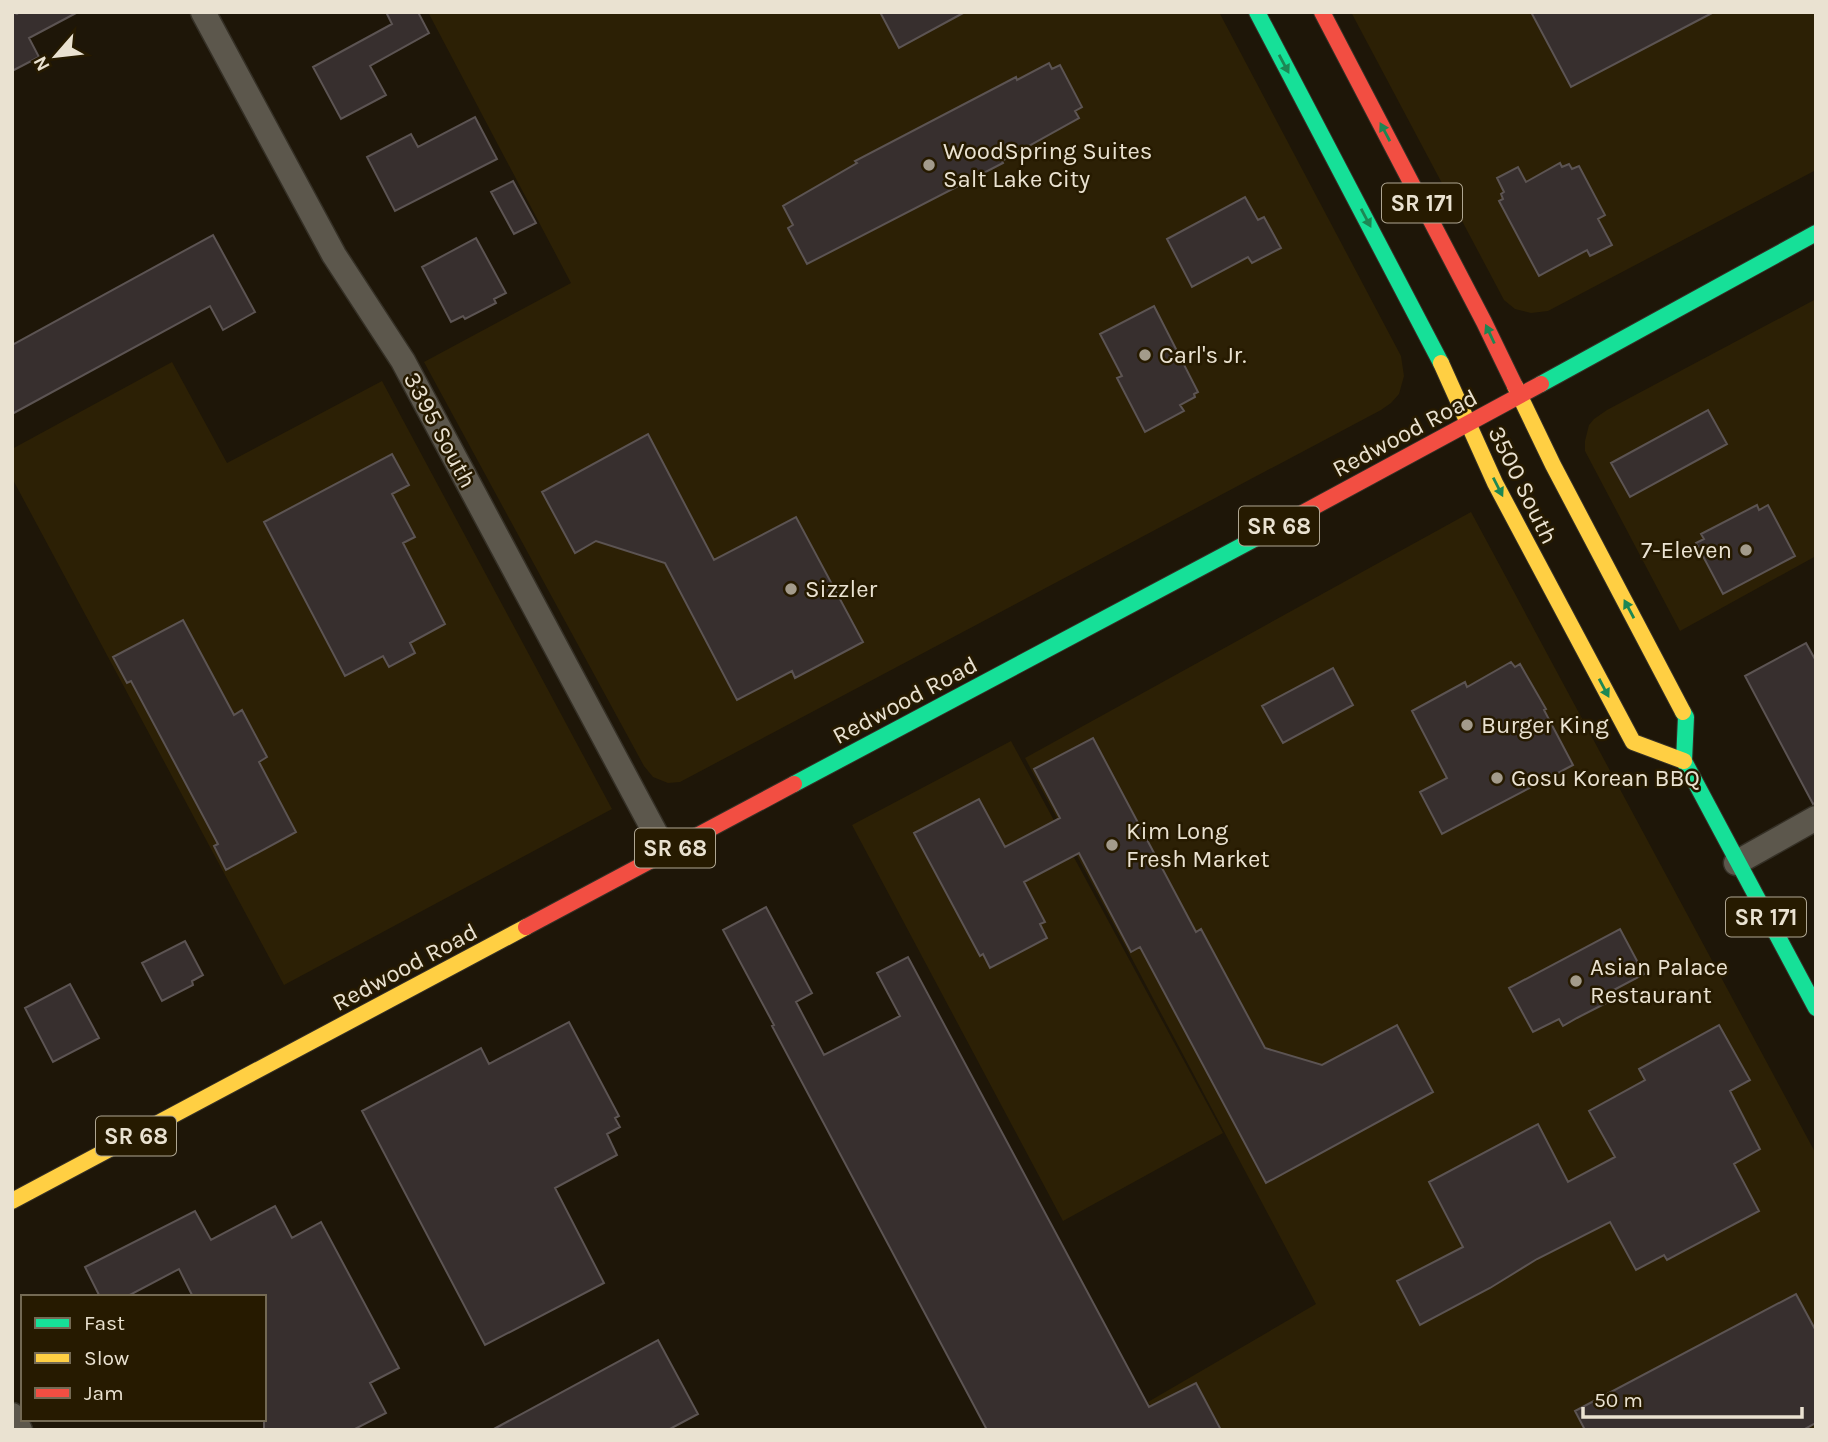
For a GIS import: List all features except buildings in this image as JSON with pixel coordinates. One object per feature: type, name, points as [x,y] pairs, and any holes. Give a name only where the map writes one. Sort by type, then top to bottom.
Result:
[{"type":"main road","name":"3500 South","points":[[1256,12],[1435,350],[1468,425],[1541,572],[1633,742],[1684,761]]},
{"type":"main road","name":"3500 South","points":[[1322,12],[1485,322],[1553,466],[1686,717],[1684,761],[1736,863],[1816,1008]]},
{"type":"main road","name":"Redwood Road","points":[[12,1201],[1468,425],[1816,233]]},
{"type":"street","name":"3395 South","points":[[203,12],[334,255],[403,362],[666,853]]},
{"type":"street","points":[[1736,863],[1816,818]]},
{"type":"street","points":[[12,1415],[20,1430]]},
{"type":"shaded area","points":[[428,12],[1219,12],[1401,356],[1404,376],[1399,394],[1381,410],[680,782],[668,783],[653,777],[644,766],[424,362],[571,283]]},
{"type":"shaded area","points":[[1351,12],[1816,12],[1816,170],[1548,311],[1531,313],[1515,309],[1504,300]]},
{"type":"shaded area","points":[[1816,299],[1816,556],[1680,631],[1585,451],[1589,425],[1607,410]]},
{"type":"shaded area","points":[[172,362],[227,463],[382,381],[612,809],[284,985],[12,478],[12,449]]},
{"type":"shaded area","points":[[1471,512],[1816,1154],[1816,1430],[1163,1430],[1148,1402],[1316,1304],[1025,758]]},
{"type":"shaded area","points":[[1011,741],[1223,1133],[1063,1221],[852,825]]},
{"type":"traffic: fast","points":[[1257,12],[1441,363]]},
{"type":"traffic: fast","points":[[1541,384],[1816,233]]},
{"type":"traffic: fast","points":[[794,784],[1262,535]]},
{"type":"traffic: fast","points":[[1683,712],[1686,717],[1684,761],[1816,1008]]},
{"type":"traffic: slow","points":[[1441,363],[1495,483],[1633,742],[1684,761]]},
{"type":"traffic: slow","points":[[1515,386],[1553,465],[1683,712]]},
{"type":"traffic: slow","points":[[12,1201],[526,927]]},
{"type":"traffic: jam","points":[[1322,12],[1515,386]]},
{"type":"traffic: jam","points":[[1262,535],[1541,384]]},
{"type":"traffic: jam","points":[[526,927],[794,784]]},
{"type":"place","name":"WoodSpring Suites Salt Lake City","points":[[929,165]]},
{"type":"place","name":"Carl's Jr.","points":[[1145,355]]},
{"type":"place","name":"7-Eleven","points":[[1746,550]]},
{"type":"place","name":"Sizzler","points":[[791,589]]},
{"type":"place","name":"Burger King","points":[[1467,725]]},
{"type":"place","name":"Gosu Korean BBQ","points":[[1497,778]]},
{"type":"place","name":"Kim Long Fresh Market","points":[[1112,845]]},
{"type":"place","name":"Asian Palace Restaurant","points":[[1576,981]]}]
